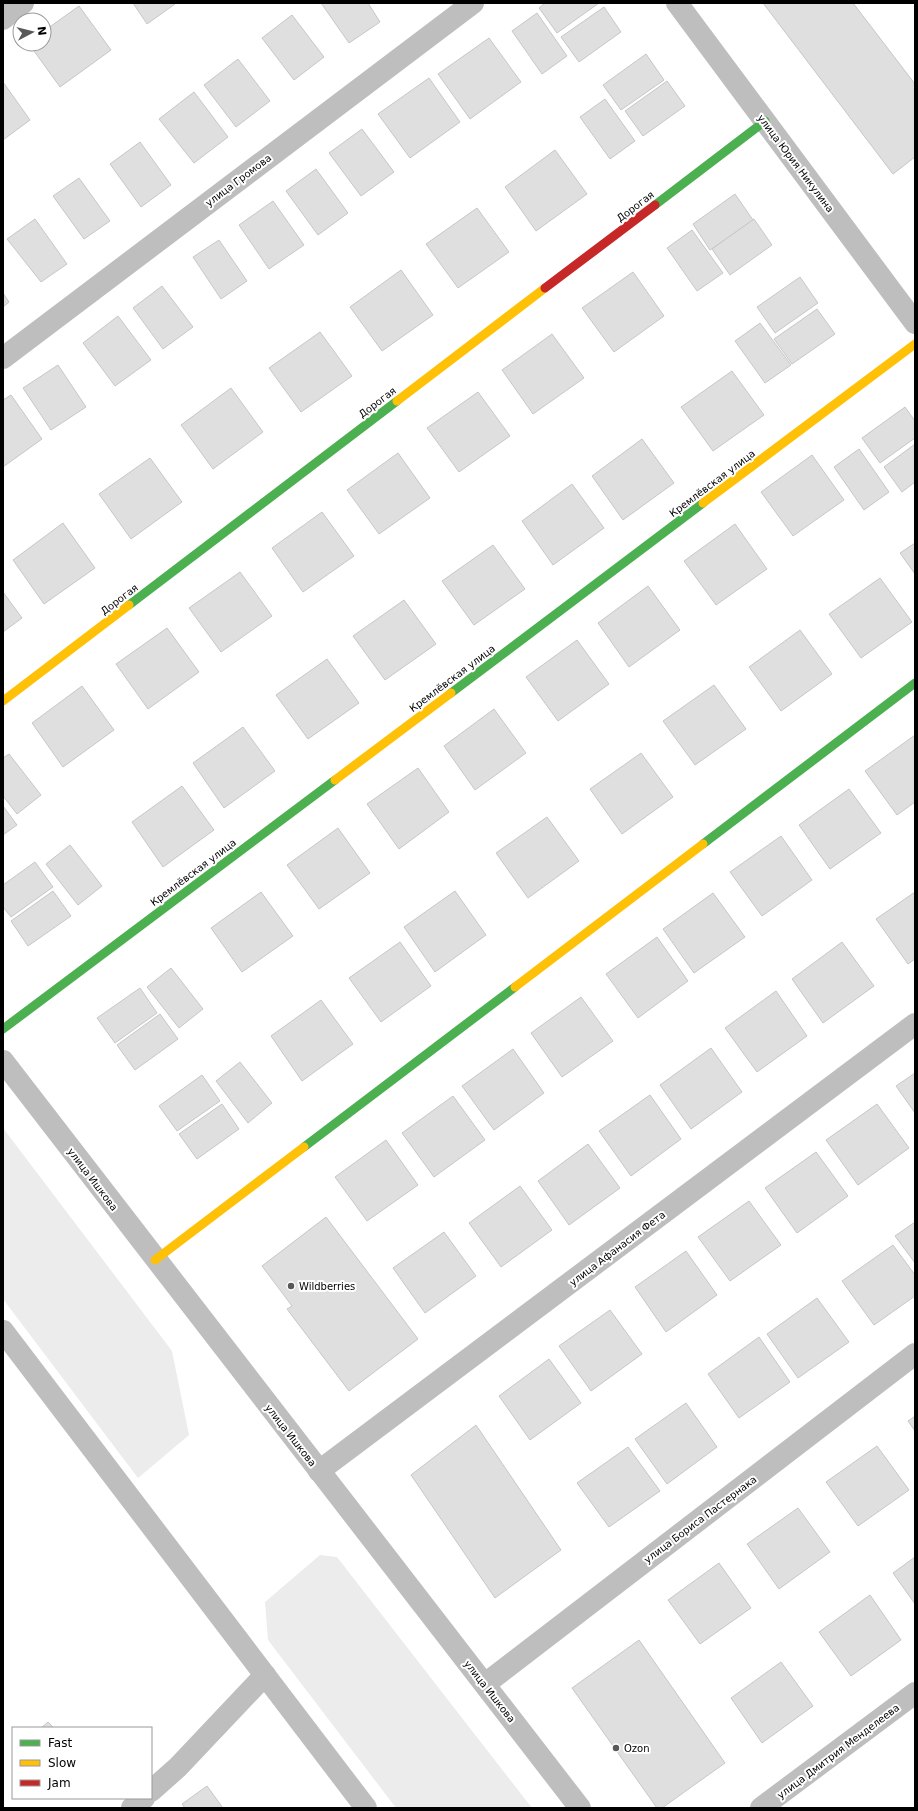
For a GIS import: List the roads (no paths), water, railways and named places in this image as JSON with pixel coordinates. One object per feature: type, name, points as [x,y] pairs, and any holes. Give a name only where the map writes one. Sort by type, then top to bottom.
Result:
[{"type":"street","points":[[3,18],[24,3]]},
{"type":"street","name":"улица Громова","points":[[3,358],[473,3]]},
{"type":"street","name":"улица Юрия Никулина","points":[[677,3],[915,323]]},
{"type":"street","name":"Дорогая","points":[[3,701],[765,121]]},
{"type":"street","name":"Кремлёвская улица","points":[[3,1029],[915,344]]},
{"type":"street","points":[[155,1260],[915,683]]},
{"type":"street","name":"улица Афанасия Фета","points":[[318,1472],[915,1024]]},
{"type":"street","name":"улица Ишкова","points":[[3,1061],[318,1472],[485,1684],[580,1808]]},
{"type":"street","points":[[3,1331],[366,1808]]},
{"type":"street","name":"улица Бориса Пастернака","points":[[485,1684],[915,1354]]},
{"type":"street","points":[[152,1790],[178,1767],[265,1675]]},
{"type":"street","name":"улица Дмитрия Менделеева","points":[[761,1808],[915,1693]]},
{"type":"street","points":[[132,1808],[143,1799]]},
{"type":"place","name":"Wildberries","points":[[291,1286]]},
{"type":"place","name":"Ozon","points":[[616,1748]]}]
